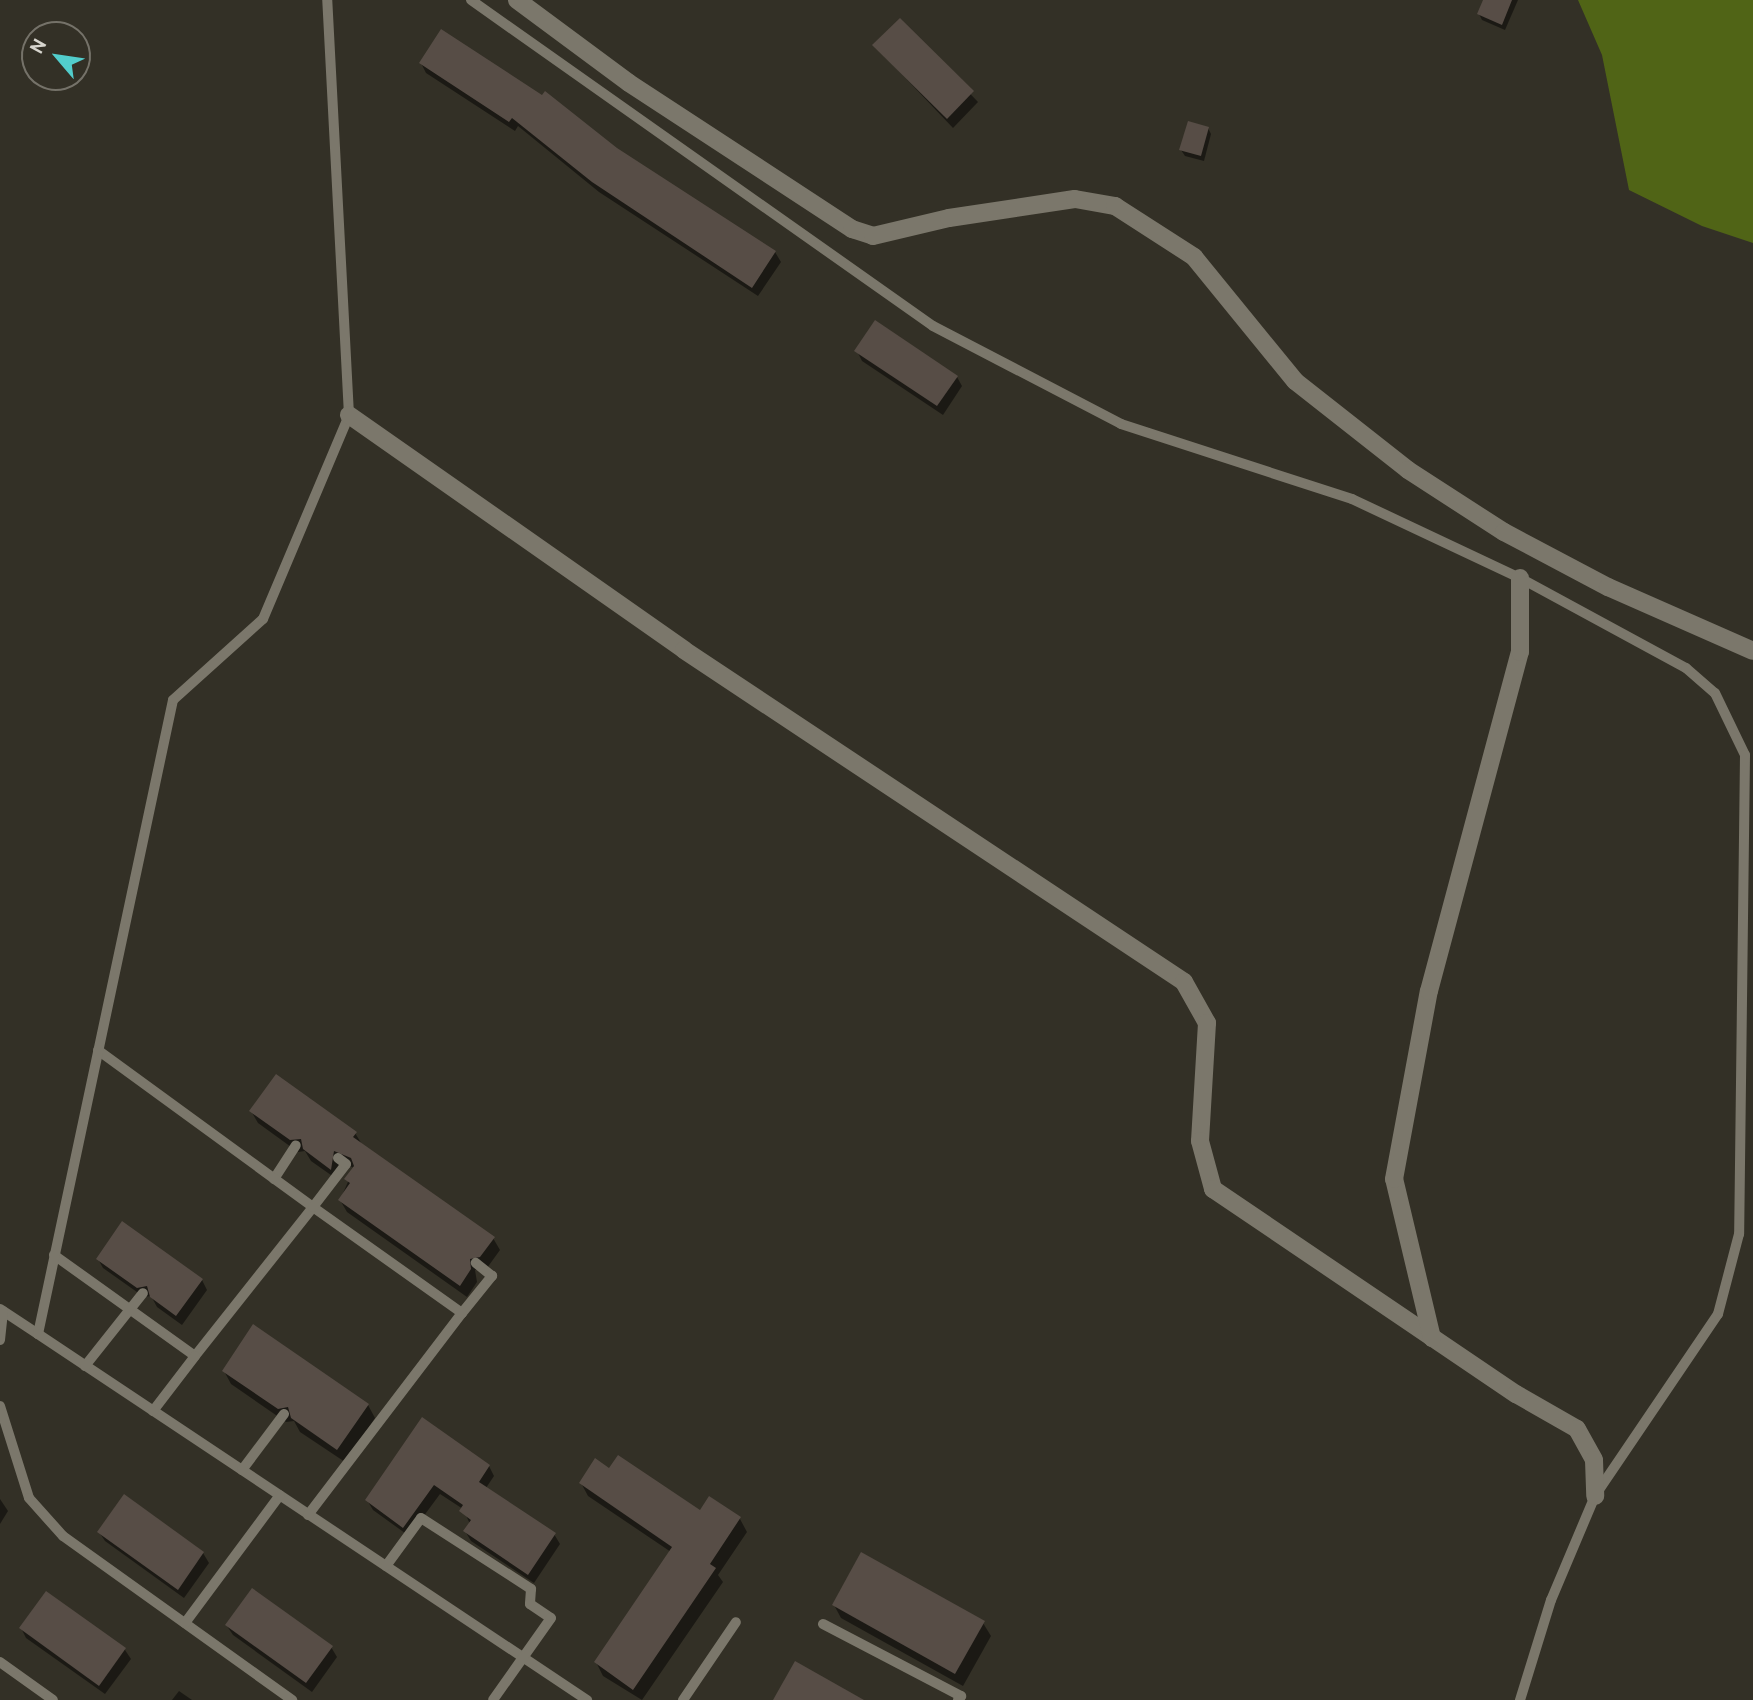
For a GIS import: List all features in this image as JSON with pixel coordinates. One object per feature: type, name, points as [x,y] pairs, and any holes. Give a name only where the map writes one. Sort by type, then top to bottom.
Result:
[{"type":"street","points":[[517,0],[629,83],[852,229],[873,236],[949,218],[1075,199],[1115,205],[1194,257],[1295,381],[1408,470],[1504,532],[1608,587],[1753,650]]},
{"type":"street","points":[[349,415],[684,650],[1184,982],[1208,1023],[1200,1141],[1213,1189],[1432,1338],[1577,1429],[1594,1460],[1595,1496]]},
{"type":"street","points":[[1432,1338],[1394,1179],[1429,991],[1520,652],[1520,578]]},
{"type":"lane","points":[[37,1334],[173,700],[263,619],[349,415],[327,0]]},
{"type":"lane","points":[[471,0],[933,326],[1121,424],[1352,499],[1520,578],[1686,668],[1715,693],[1745,755],[1739,1234],[1718,1314],[1595,1496],[1551,1600],[1520,1700]]},
{"type":"lane","points":[[98,1050],[313,1208],[462,1313]]},
{"type":"lane","points":[[274,1179],[296,1145]]},
{"type":"lane","points":[[153,1411],[346,1164],[338,1158]]},
{"type":"lane","points":[[54,1255],[195,1356]]},
{"type":"lane","points":[[308,1515],[492,1276],[476,1263]]},
{"type":"lane","points":[[85,1366],[143,1293]]},
{"type":"lane","points":[[1,1310],[587,1700]]},
{"type":"lane","points":[[0,1340],[1,1310]]},
{"type":"lane","points":[[0,1406],[29,1498],[63,1536],[292,1700]]},
{"type":"lane","points":[[242,1470],[284,1414]]},
{"type":"lane","points":[[185,1623],[280,1495]]},
{"type":"lane","points":[[386,1566],[421,1518],[531,1589],[530,1604],[551,1618],[526,1659],[494,1700]]},
{"type":"lane","points":[[683,1700],[736,1622]]},
{"type":"lane","points":[[823,1624],[962,1699]]},
{"type":"lane","points":[[0,1662],[53,1700]]},
{"type":"green space","points":[[1578,0],[1753,0],[1753,243],[1702,226],[1629,190],[1602,55]]},
{"type":"building","points":[[1483,0],[1512,0],[1502,25],[1477,14]]},
{"type":"building","points":[[900,18],[974,91],[947,119],[872,45]]},
{"type":"building","points":[[441,29],[542,95],[545,91],[617,148],[776,251],[752,288],[592,182],[512,118],[509,122],[419,63]]},
{"type":"building","points":[[1188,121],[1209,127],[1201,156],[1179,150]]},
{"type":"building","points":[[875,320],[958,376],[937,406],[854,351]]},
{"type":"building","points":[[276,1074],[357,1132],[353,1137],[495,1237],[480,1257],[470,1259],[471,1269],[460,1286],[338,1200],[350,1183],[344,1179],[354,1166],[351,1158],[334,1151],[331,1170],[303,1149],[301,1139],[290,1140],[249,1111]]},
{"type":"building","points":[[122,1221],[203,1279],[176,1316],[150,1297],[147,1286],[137,1288],[96,1259]]},
{"type":"building","points":[[253,1324],[369,1404],[337,1450],[291,1418],[288,1407],[278,1409],[222,1371]]},
{"type":"building","points":[[422,1417],[490,1465],[479,1482],[556,1533],[528,1575],[463,1531],[471,1520],[459,1511],[463,1505],[434,1485],[403,1528],[365,1500]]},
{"type":"building","points":[[618,1455],[700,1510],[709,1496],[741,1517],[710,1564],[716,1568],[633,1690],[594,1662],[672,1547],[579,1483],[595,1458],[609,1468]]},
{"type":"building","points":[[124,1494],[204,1552],[178,1590],[97,1532]]},
{"type":"building","points":[[861,1552],[985,1621],[955,1674],[832,1605]]},
{"type":"building","points":[[252,1588],[333,1646],[306,1683],[225,1625]]},
{"type":"building","points":[[46,1591],[126,1648],[99,1686],[19,1628]]},
{"type":"building","points":[[795,1661],[864,1700],[773,1700]]}]
